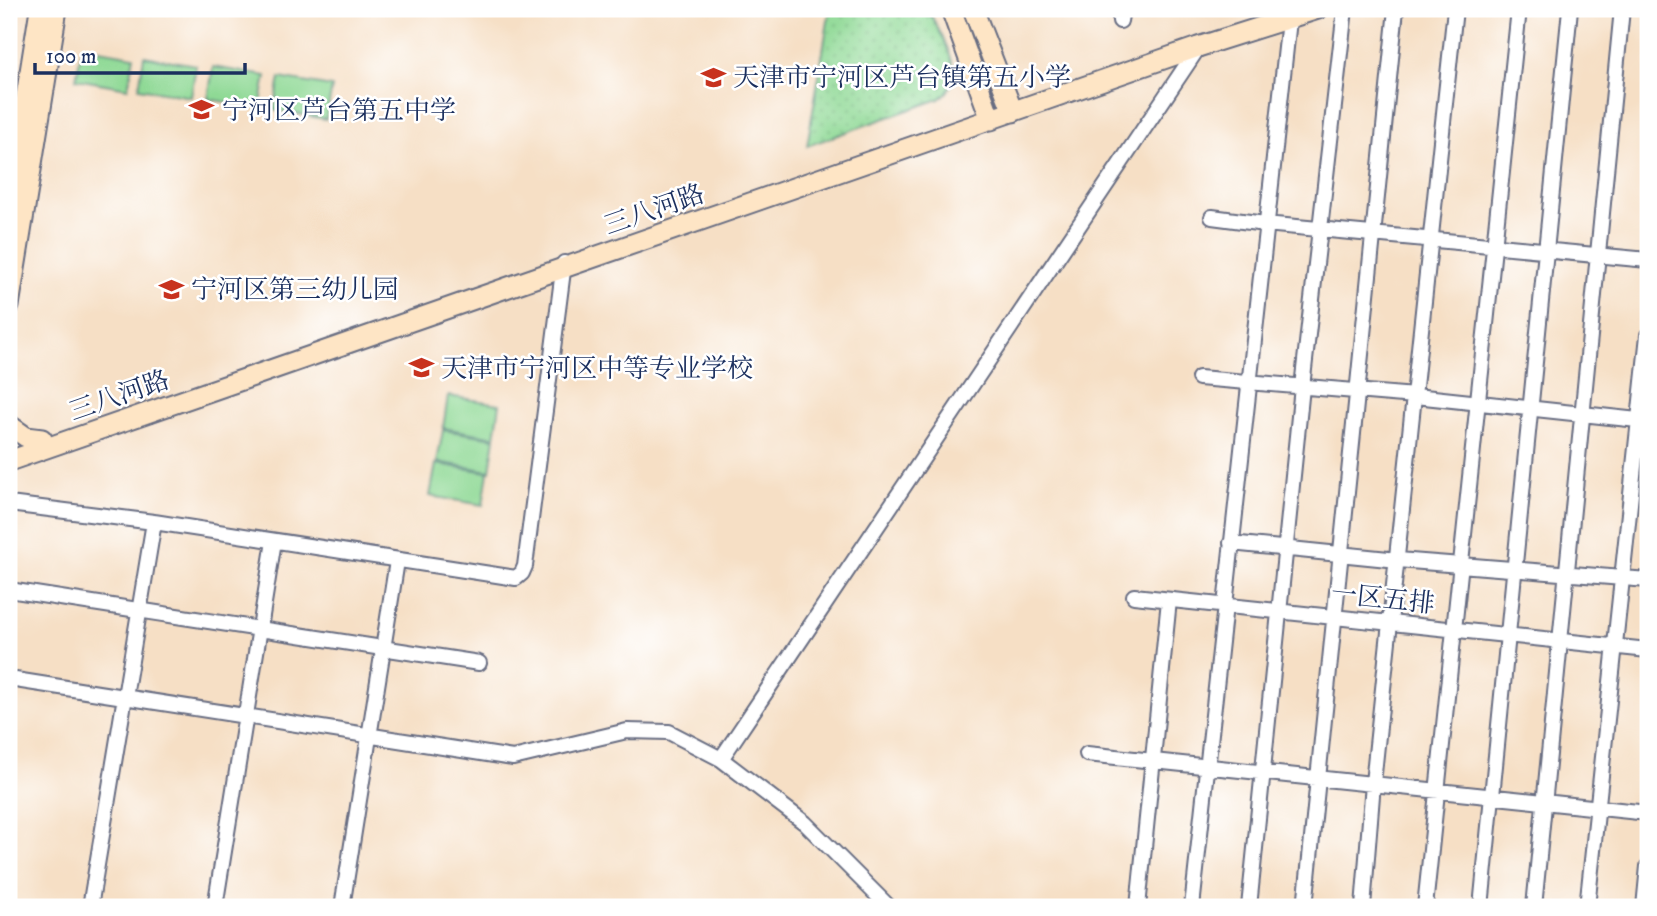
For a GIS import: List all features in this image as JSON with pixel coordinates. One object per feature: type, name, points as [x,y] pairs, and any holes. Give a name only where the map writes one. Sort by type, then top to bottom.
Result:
[{"type":"street","points":[[9,203],[15,128],[40,9]]},
{"type":"street","points":[[9,306],[14,246],[57,9]]},
{"type":"street","points":[[951,9],[990,114]]},
{"type":"street","name":"三八河路","points":[[9,461],[1011,106],[1289,12],[1318,9]]},
{"type":"street","points":[[1249,907],[1302,387],[1345,9]]},
{"type":"street","points":[[1305,907],[1396,9]]},
{"type":"street","points":[[1363,907],[1373,783],[1392,624],[1455,9]]},
{"type":"street","points":[[1425,907],[1519,9]]},
{"type":"street","points":[[1481,907],[1570,9]]},
{"type":"street","points":[[1534,907],[1622,9]]},
{"type":"street","points":[[976,10],[1011,106]]},
{"type":"street","points":[[1192,907],[1289,12]]},
{"type":"street","points":[[721,759],[1203,41]]},
{"type":"street","points":[[1212,217],[1648,260]]},
{"type":"street","points":[[9,504],[154,522],[516,578],[525,566],[564,263]]},
{"type":"street","name":"三八河路","points":[[9,452],[564,263]]},
{"type":"street","points":[[1587,907],[1621,647],[1622,578],[1644,421],[1648,335]]},
{"type":"street","points":[[1199,378],[1415,396],[1644,421]]},
{"type":"street","points":[[9,425],[26,436],[43,439]]},
{"type":"street","points":[[90,907],[154,522]]},
{"type":"street","points":[[215,907],[275,541]]},
{"type":"street","points":[[1231,543],[1398,560],[1648,580]]},
{"type":"street","points":[[342,907],[397,561]]},
{"type":"street","points":[[9,590],[479,663]]},
{"type":"street","name":"一区五排","points":[[1134,596],[1648,650]]},
{"type":"street","points":[[1138,907],[1169,600]]},
{"type":"street","points":[[9,679],[513,758],[626,731],[669,732],[721,759],[805,823],[889,907]]},
{"type":"street","points":[[1087,754],[1648,813]]},
{"type":"street","points":[[1644,907],[1648,866]]},
{"type":"green space","points":[[830,9],[928,9],[945,43],[953,68],[953,80],[948,90],[939,99],[807,146]]},
{"type":"green space","points":[[82,47],[134,56],[128,88],[76,79]]},
{"type":"green space","points":[[144,56],[196,65],[191,97],[139,88]]},
{"type":"green space","points":[[213,67],[266,76],[260,108],[208,99]]},
{"type":"green space","points":[[280,78],[332,87],[326,119],[274,110]]},
{"type":"green space","points":[[448,396],[500,404],[495,437],[443,428]]},
{"type":"green space","points":[[443,430],[495,438],[490,471],[437,462]]},
{"type":"green space","points":[[436,464],[488,472],[483,505],[430,496]]},
{"type":"place","name":"天津市宁河区芦台镇第五小学","points":[[713,77]]},
{"type":"place","name":"宁河区芦台第五中学","points":[[202,110]]},
{"type":"place","name":"宁河区第三幼儿园","points":[[171,289]]},
{"type":"place","name":"天津市宁河区中等专业学校","points":[[421,368]]}]
